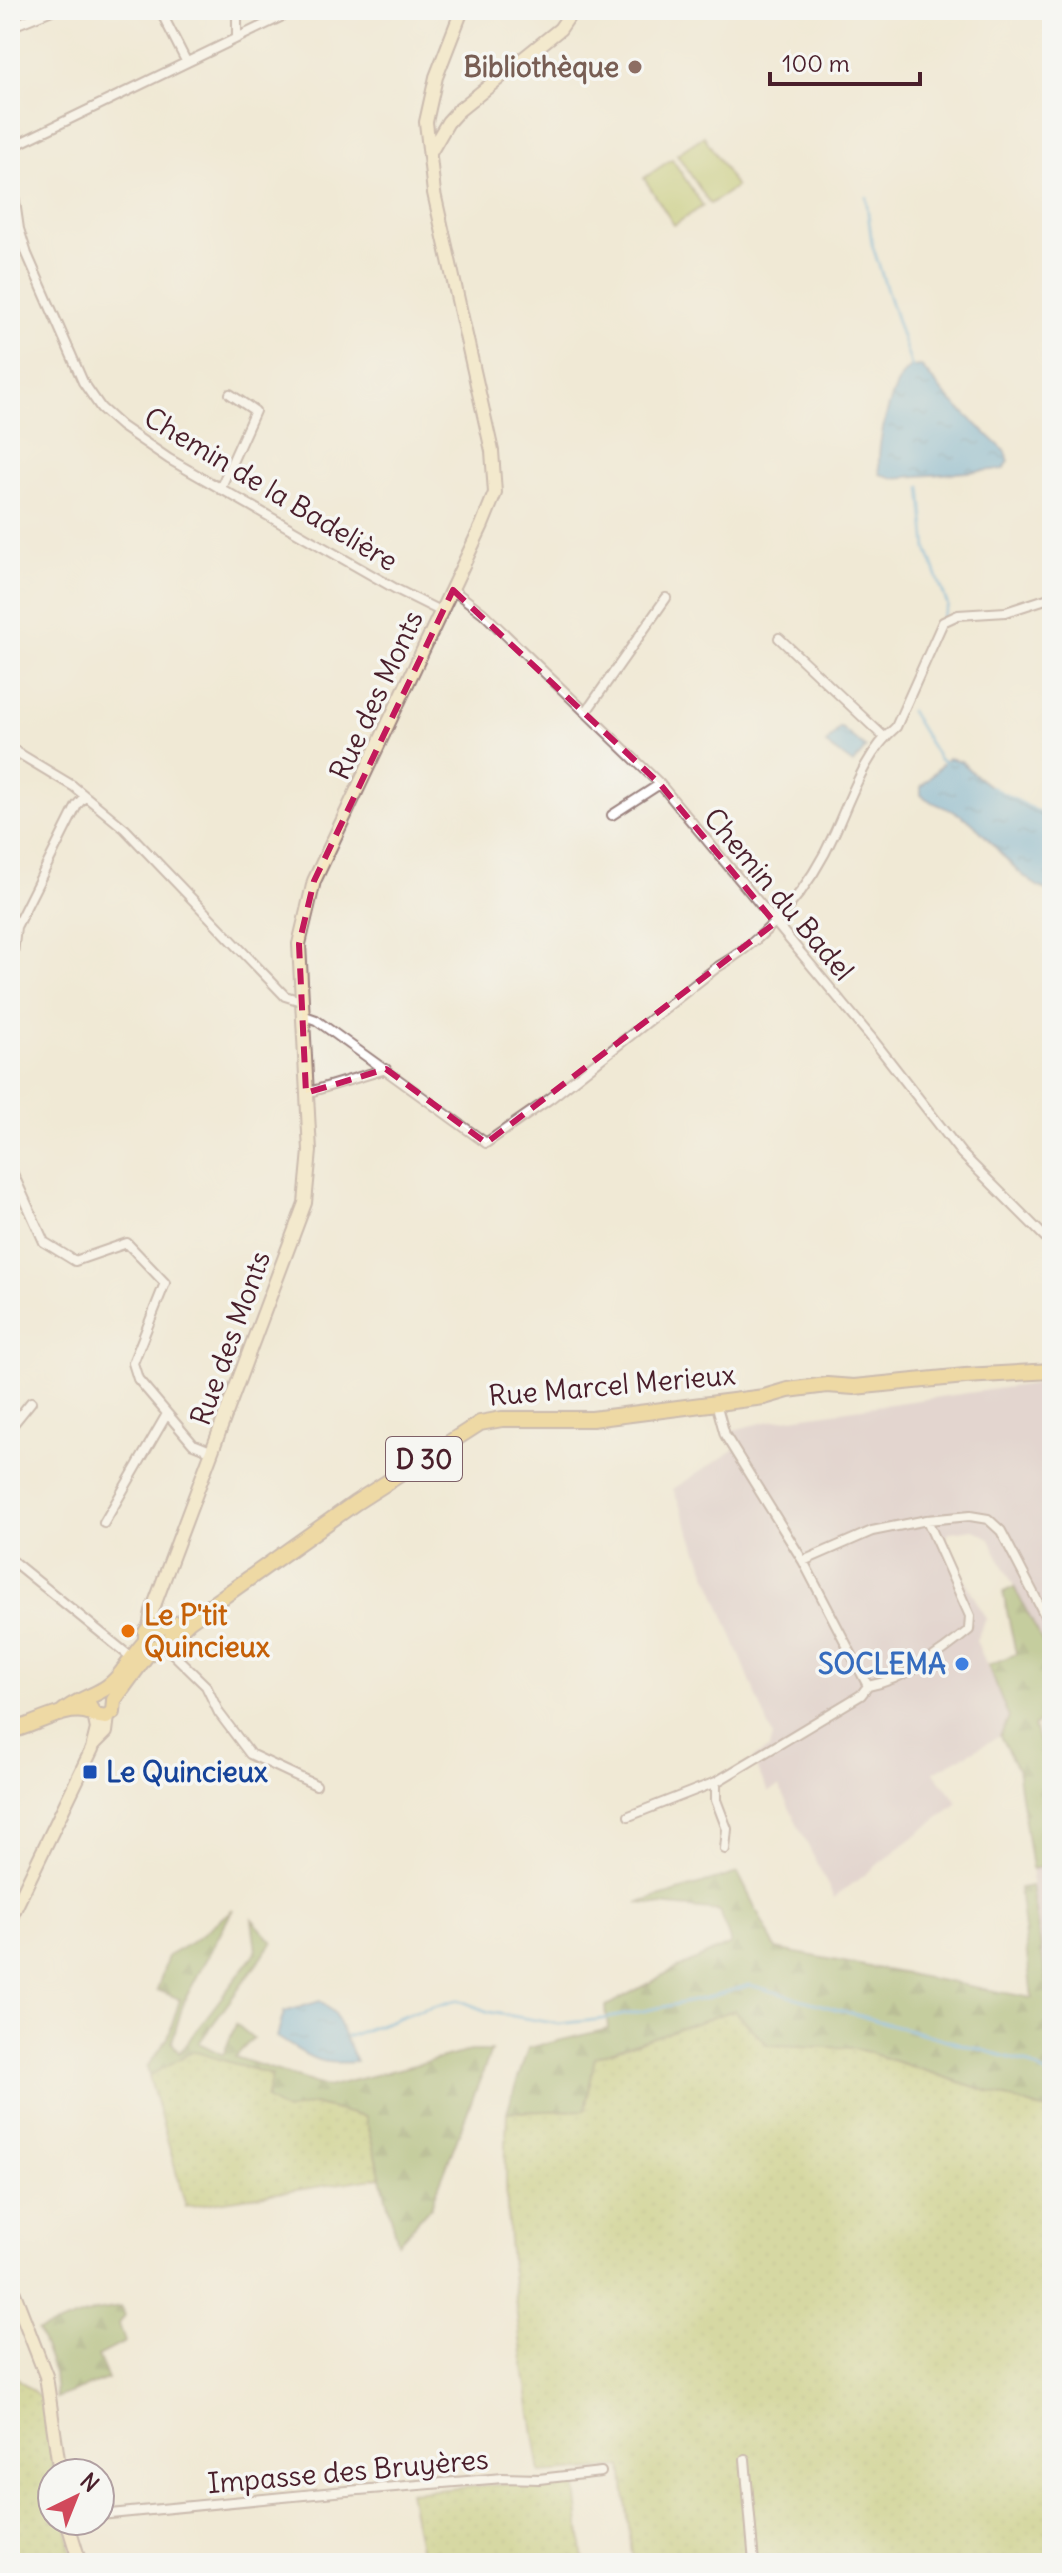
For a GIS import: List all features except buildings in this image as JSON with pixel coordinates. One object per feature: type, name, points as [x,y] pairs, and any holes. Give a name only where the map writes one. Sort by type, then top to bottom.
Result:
[{"type":"main road","name":"Rue Marcel Merieux","points":[[102,1696],[132,1658],[158,1636],[189,1621],[355,1503],[480,1423],[502,1419],[592,1419],[764,1397],[827,1385],[854,1387],[1052,1371]]},
{"type":"main road","name":"Rue Marcel Merieux","points":[[102,1696],[146,1656],[158,1636]]},
{"type":"main road","name":"D 30","points":[[60,1714],[73,1701],[102,1696]]},
{"type":"main road","points":[[102,1696],[114,1709],[98,1715],[88,1703],[102,1696]]},
{"type":"main road","name":"D 30","points":[[10,1731],[60,1714],[84,1710],[98,1715]]},
{"type":"street","points":[[10,27],[52,10]]},
{"type":"street","points":[[160,10],[186,61]]},
{"type":"street","points":[[237,10],[237,36]]},
{"type":"street","points":[[10,153],[20,143],[295,10]]},
{"type":"street","name":"Rue des Monts","points":[[158,1636],[157,1604],[305,1203],[310,1151],[299,944],[314,881],[453,590],[495,493],[492,451],[434,193],[426,122],[436,77],[462,10]]},
{"type":"street","points":[[429,155],[450,119],[560,29],[573,10]]},
{"type":"street","points":[[427,111],[439,120],[450,119]]},
{"type":"street","name":"Chemin de la Badelière","points":[[10,166],[19,229],[27,254],[83,382],[101,408],[169,459],[396,589],[442,612]]},
{"type":"street","points":[[220,489],[255,411],[230,394]]},
{"type":"street","name":"Chemin du Badel","points":[[453,590],[483,613],[660,784],[870,1036],[962,1154],[1052,1244]]},
{"type":"street","points":[[301,1015],[316,1020],[486,1143],[551,1098],[775,923],[807,883],[834,836],[855,786],[884,737],[896,727],[943,622],[958,615],[1006,612],[1052,597]]},
{"type":"street","points":[[586,712],[666,598]]},
{"type":"street","points":[[779,638],[884,737]]},
{"type":"street","points":[[10,748],[85,796],[125,829],[285,996],[301,1001]]},
{"type":"street","points":[[612,815],[660,784]]},
{"type":"street","points":[[10,982],[16,927],[77,805],[85,796]]},
{"type":"street","points":[[306,1093],[386,1069]]},
{"type":"street","name":"Rue des Monts","points":[[10,1167],[44,1242],[58,1253],[75,1261],[127,1243],[165,1283],[133,1363],[138,1379],[193,1444],[213,1452]]},
{"type":"street","points":[[10,1428],[31,1402]]},
{"type":"street","points":[[716,1403],[725,1435],[803,1561],[868,1686]]},
{"type":"street","name":"Rue des Monts","points":[[104,1523],[167,1414]]},
{"type":"street","points":[[803,1561],[872,1531],[927,1520],[970,1516],[988,1519],[1001,1531],[1052,1629]]},
{"type":"street","points":[[629,1816],[716,1782],[849,1702],[868,1686],[903,1675],[969,1630],[970,1616],[932,1538],[927,1520]]},
{"type":"street","points":[[10,1559],[132,1658]]},
{"type":"street","points":[[158,1636],[206,1686],[219,1713],[250,1754],[316,1785]]},
{"type":"street","points":[[10,1919],[93,1745],[106,1732],[98,1715]]},
{"type":"street","points":[[716,1782],[716,1800],[727,1829],[725,1849]]},
{"type":"street","points":[[10,2283],[46,2376],[58,2457]]},
{"type":"street","points":[[745,2459],[754,2563]]},
{"type":"street","name":"Impasse des Bruyères","points":[[116,2513],[335,2492],[601,2472]]},
{"type":"street","points":[[72,2537],[80,2563]]},
{"type":"highlighted area","points":[[453,590],[660,784],[775,923],[486,1143],[386,1069],[306,1093],[299,944],[314,881]]},
{"type":"shaded area","points":[[1052,1381],[1052,1660],[989,1538],[974,1529],[950,1532],[944,1540],[986,1619],[976,1640],[1009,1718],[1000,1736],[934,1772],[958,1803],[834,1898],[779,1787],[768,1792],[752,1759],[770,1748],[773,1737],[673,1489],[740,1446],[732,1430],[770,1421]]},
{"type":"shaded area","points":[[1052,1865],[1052,1982],[1046,1982],[1031,1886],[1032,1869]]},
{"type":"green space","points":[[704,136],[736,187],[710,204],[677,154]]},
{"type":"green space","points":[[672,159],[703,206],[674,225],[644,178]]},
{"type":"green space","points":[[1014,1587],[1052,1660],[1052,1711],[1034,1727],[1052,1779],[1052,1865],[1032,1869],[1017,1769],[1000,1736],[1009,1718],[988,1665],[1016,1654],[1003,1592]]},
{"type":"green space","points":[[738,1873],[776,1949],[1032,1998],[1019,1888],[1031,1886],[1046,1981],[1052,1982],[1052,2112],[855,2048],[768,2045],[734,2010],[595,2057],[585,2110],[507,2112],[528,2048],[608,2029],[606,2006],[669,1972],[731,1944],[720,1911],[638,1903]]},
{"type":"green space","points":[[233,1909],[184,2001],[172,2042],[179,2053],[256,1952],[252,1919],[273,1942],[199,2043],[223,2055],[236,2024],[253,2038],[235,2057],[327,2087],[470,2051],[491,2051],[431,2206],[398,2243],[365,2117],[313,2104],[286,2111],[266,2099],[272,2075],[193,2051],[149,2076],[147,2067],[168,2038],[180,1999],[157,1990],[168,1956],[192,1942]]},
{"type":"green space","points":[[734,2010],[768,2045],[855,2048],[1052,2112],[1052,2563],[633,2563],[622,2467],[540,2473],[510,2248],[507,2112],[585,2110],[594,2057]]},
{"type":"green space","points":[[193,2051],[272,2075],[313,2104],[365,2117],[381,2177],[186,2207],[149,2076]]},
{"type":"green space","points":[[120,2307],[125,2315],[119,2324],[125,2342],[98,2356],[108,2379],[56,2398],[54,2373],[38,2331],[95,2311]]},
{"type":"green space","points":[[10,2372],[44,2400],[52,2457],[36,2457],[36,2537],[68,2537],[74,2563],[10,2563]]},
{"type":"green space","points":[[575,2479],[584,2563],[423,2563],[409,2492]]},
{"type":"water","points":[[921,366],[944,394],[1004,450],[1009,461],[1004,469],[893,478],[880,474],[881,437],[893,394],[906,371]]},
{"type":"water","points":[[840,727],[866,748],[853,764],[826,744]]},
{"type":"water","points":[[948,758],[961,761],[992,788],[1052,821],[1052,892],[1019,872],[965,818],[921,795],[921,787]]},
{"type":"water","points":[[320,2001],[334,2013],[356,2062],[322,2061],[277,2037],[284,2012]]},
{"type":"waterway","points":[[866,197],[872,244],[913,371]]},
{"type":"waterway","points":[[921,487],[927,549],[948,606],[942,618]]},
{"type":"waterway","points":[[903,700],[911,683]]},
{"type":"waterway","points":[[910,711],[939,759],[946,763]]},
{"type":"waterway","points":[[991,787],[1052,819]]},
{"type":"waterway","points":[[347,2037],[411,2013],[458,2000],[489,2012],[559,2024],[603,2019],[702,1999],[750,1985],[1025,2062],[1052,2077]]},
{"type":"place","name":"Bibliothèque","points":[[635,67]]},
{"type":"place","name":"Le P'tit Quincieux","points":[[128,1631]]},
{"type":"place","name":"SOCLEMA","points":[[962,1664]]},
{"type":"place","name":"Le Quincieux","points":[[90,1772]]}]
